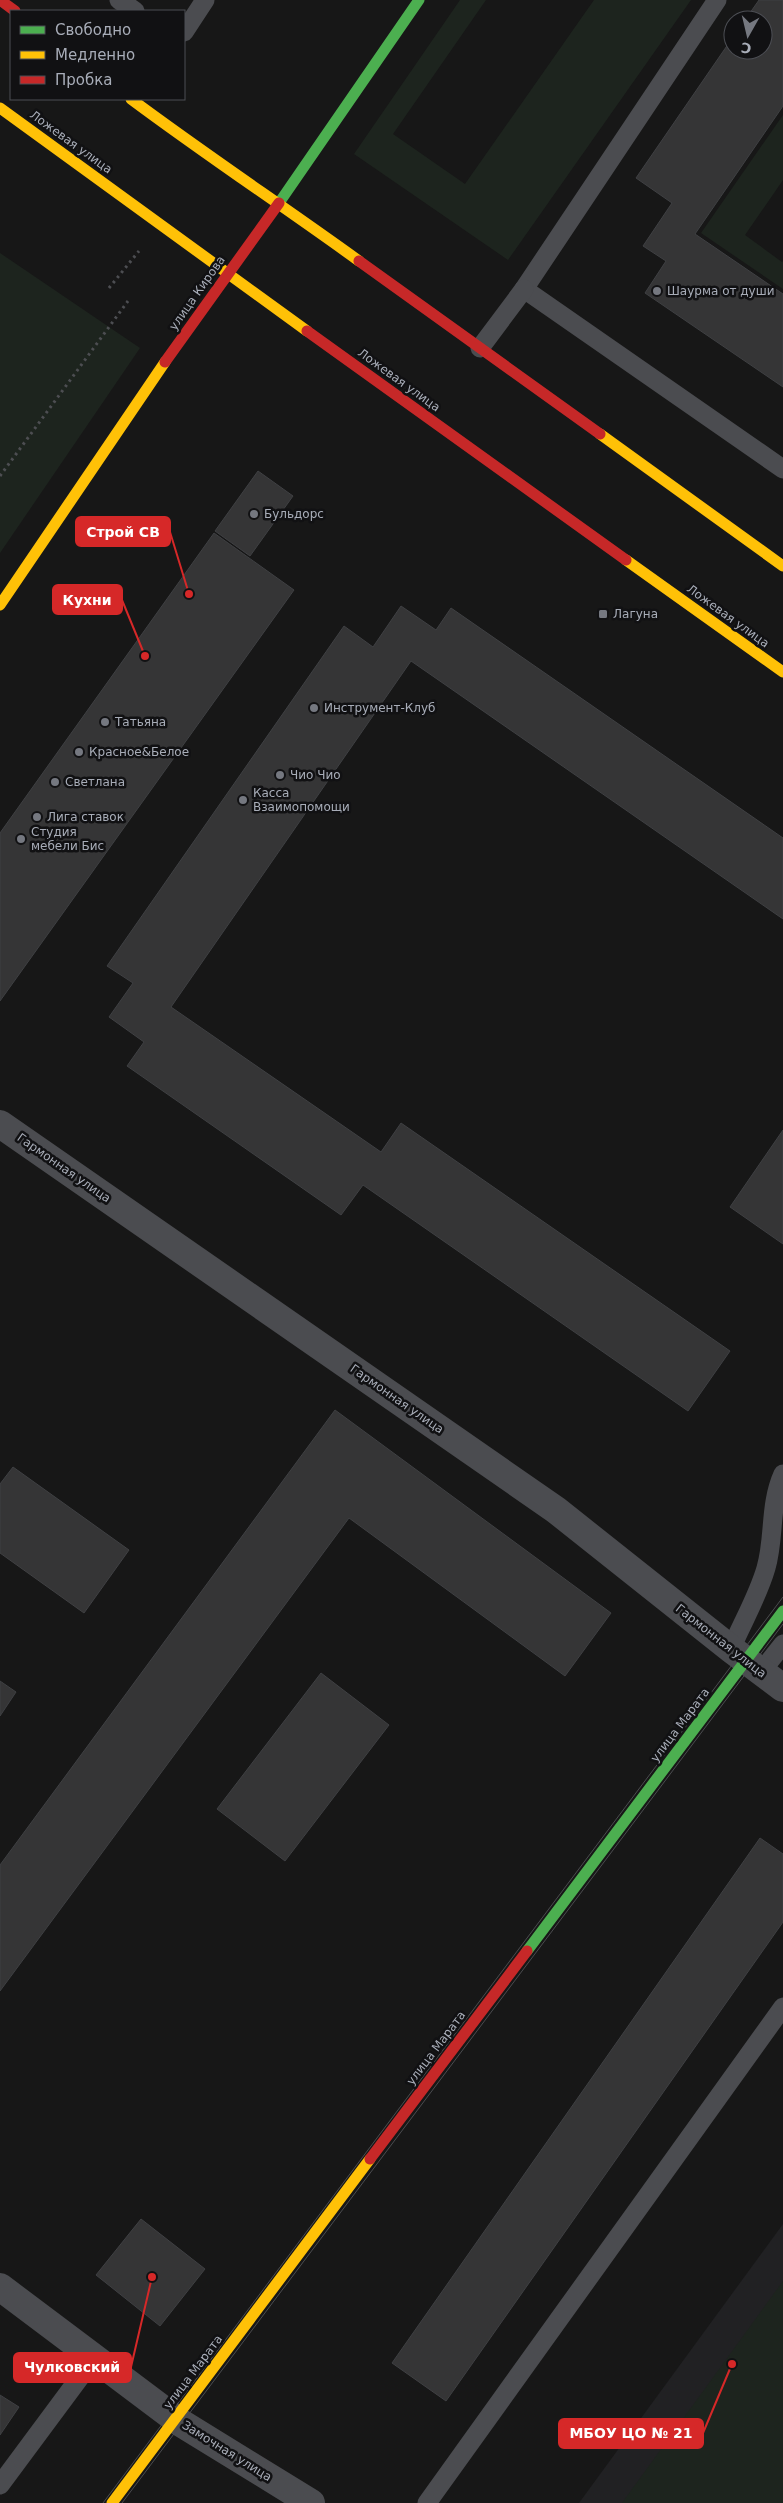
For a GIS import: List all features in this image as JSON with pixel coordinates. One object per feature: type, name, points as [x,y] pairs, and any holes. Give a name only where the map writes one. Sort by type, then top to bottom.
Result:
[{"type":"main road","points":[[0,0],[14,10]]},
{"type":"main road","name":"улица Кирова","points":[[0,605],[227,274],[279,203],[419,0]]},
{"type":"main road","points":[[132,100],[205,154],[279,203],[783,566]]},
{"type":"main road","name":"Ложевая улица","points":[[0,108],[227,274],[783,672]]},
{"type":"main road","name":"улица Марата","points":[[112,2503],[783,1611]]},
{"type":"street","name":"Гармонная улица","points":[[0,1124],[556,1510],[746,1661],[783,1688]]},
{"type":"street","name":"Замочная улица","points":[[0,2287],[95,2356],[175,2418],[311,2503]]},
{"type":"lane","points":[[119,0],[134,10]]},
{"type":"lane","points":[[185,30],[205,0]]},
{"type":"lane","points":[[480,348],[524,289],[716,0]]},
{"type":"lane","points":[[524,289],[783,469]]},
{"type":"lane","points":[[746,1661],[771,1544],[772,1512],[777,1488],[783,1474]]},
{"type":"lane","points":[[746,1661],[783,1644]]},
{"type":"lane","points":[[427,2503],[783,2007]]},
{"type":"lane","points":[[0,2485],[95,2356]]},
{"type":"path","points":[[108,288],[142,246]]},
{"type":"path","points":[[0,476],[128,301]]},
{"type":"shaded area","points":[[460,0],[486,0],[393,134],[465,184],[594,0],[691,0],[508,260],[354,154]]},
{"type":"shaded area","points":[[783,115],[783,180],[745,235],[783,261],[783,289],[701,233]]},
{"type":"shaded area","points":[[0,253],[140,348],[0,553]]},
{"type":"shaded area","points":[[783,2224],[783,2503],[579,2503]]},
{"type":"shaded area","points":[[783,2281],[783,2503],[622,2503]]},
{"type":"building","points":[[759,0],[783,0],[783,106],[695,234],[783,294],[783,387],[645,293],[666,261],[643,246],[672,203],[636,178],[723,52],[723,60],[773,60],[773,10],[752,10]]},
{"type":"building","name":"Бульдорс","points":[[258,471],[293,496],[250,556],[215,531]]},
{"type":"building","points":[[214,533],[294,590],[0,1001],[0,833]]},
{"type":"building","points":[[401,606],[436,630],[451,608],[783,838],[783,919],[411,661],[171,1007],[381,1152],[401,1123],[730,1351],[688,1411],[363,1185],[341,1215],[127,1066],[144,1042],[109,1017],[133,983],[107,966],[344,626],[373,647]]},
{"type":"building","points":[[783,1130],[783,1244],[730,1207]]},
{"type":"building","points":[[335,1410],[611,1613],[565,1676],[349,1518],[0,1991],[0,1865]]},
{"type":"building","points":[[13,1467],[129,1550],[84,1613],[0,1553],[0,1484]]},
{"type":"building","points":[[321,1673],[389,1725],[285,1861],[217,1809]]},
{"type":"building","points":[[0,1681],[16,1692],[0,1716]]},
{"type":"building","points":[[760,1838],[783,1854],[783,1922],[446,2401],[392,2363]]},
{"type":"building","points":[[141,2219],[205,2269],[160,2326],[96,2275]]},
{"type":"building","points":[[0,2395],[19,2407],[0,2435]]},
{"type":"tram line","points":[[103,2503],[783,1597]]},
{"type":"tram line","points":[[122,2503],[783,1624]]},
{"type":"traffic: fast","points":[[279,203],[419,0]]},
{"type":"traffic: fast","points":[[527,1951],[783,1611]]},
{"type":"traffic: slow","points":[[132,100],[359,261]]},
{"type":"traffic: slow","points":[[0,108],[307,331]]},
{"type":"traffic: slow","points":[[0,605],[165,362]]},
{"type":"traffic: slow","points":[[600,434],[783,566]]},
{"type":"traffic: slow","points":[[626,560],[783,672]]},
{"type":"traffic: slow","points":[[112,2503],[370,2159]]},
{"type":"traffic: jam","points":[[0,0],[14,10]]},
{"type":"traffic: jam","points":[[165,362],[279,203]]},
{"type":"traffic: jam","points":[[359,261],[600,434]]},
{"type":"traffic: jam","points":[[307,331],[626,560]]},
{"type":"traffic: jam","points":[[370,2159],[527,1951]]},
{"type":"place","name":"Шаурма от души","points":[[657,291]]},
{"type":"place","name":"Бульдорс","points":[[254,514]]},
{"type":"place","name":"Строй СВ","points":[[189,594]]},
{"type":"place","name":"Лагуна","points":[[603,614]]},
{"type":"place","name":"Кухни","points":[[145,656]]},
{"type":"place","name":"Инструмент-Клуб","points":[[314,708]]},
{"type":"place","name":"Татьяна","points":[[105,722]]},
{"type":"place","name":"Красное&Белое","points":[[79,752]]},
{"type":"place","name":"Чио Чио","points":[[280,775]]},
{"type":"place","name":"Светлана","points":[[55,782]]},
{"type":"place","name":"Касса Взаимопомощи","points":[[243,800]]},
{"type":"place","name":"Лига ставок","points":[[37,817]]},
{"type":"place","name":"Студия мебели Бис","points":[[21,839]]},
{"type":"place","name":"Чулковский","points":[[152,2277]]},
{"type":"place","name":"МБОУ ЦО № 21","points":[[732,2364]]}]
